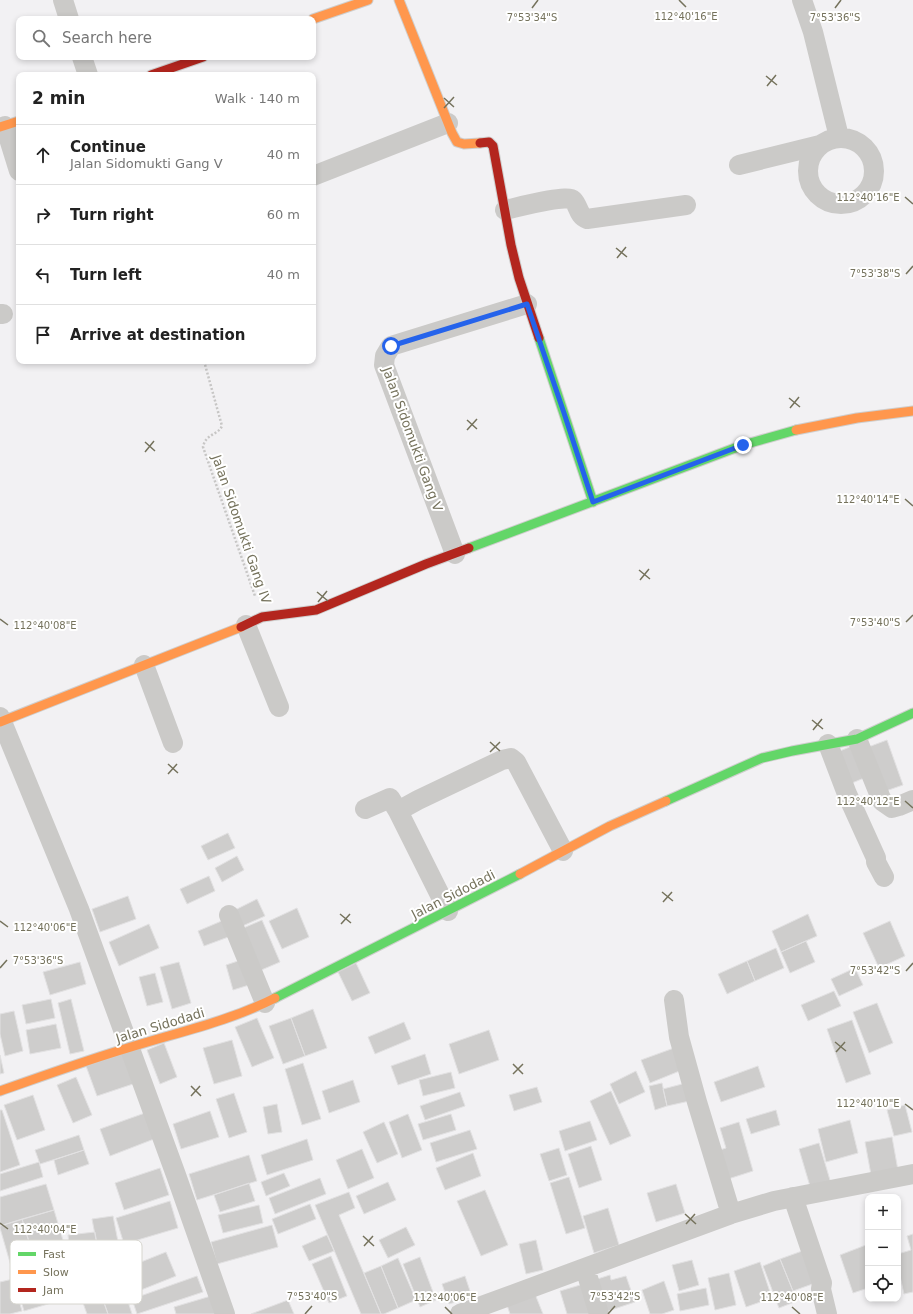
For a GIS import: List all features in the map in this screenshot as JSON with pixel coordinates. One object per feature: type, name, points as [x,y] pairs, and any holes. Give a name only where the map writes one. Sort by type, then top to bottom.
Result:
[{"type":"street","points":[[63,0],[68,16]]},
{"type":"street","points":[[316,18],[368,0]]},
{"type":"street","points":[[399,0],[452,134],[457,142],[464,144],[489,142],[494,146],[514,258],[527,304],[593,502]]},
{"type":"street","points":[[802,0],[813,32],[839,137]]},
{"type":"street","points":[[83,60],[87,72]]},
{"type":"street","points":[[160,72],[194,60]]},
{"type":"street","points":[[316,175],[448,123]]},
{"type":"street","points":[[8,124],[16,158]]},
{"type":"street","points":[[839,137],[849,138],[859,142],[867,149],[875,168],[874,179],[870,188],[863,196],[854,202],[844,204],[833,203],[823,199],[815,192],[810,183],[808,173],[809,163],[813,153],[820,145],[829,139],[839,137]]},
{"type":"street","points":[[739,165],[820,145]]},
{"type":"street","points":[[505,210],[559,198],[569,198],[573,201],[577,210],[587,220],[686,205]]},
{"type":"street","name":"Jalan Sidomukti Gang V","points":[[455,554],[384,365],[385,356],[391,346],[527,304]]},
{"type":"street","points":[[225,1314],[79,909],[1,720],[254,621],[316,610],[455,554],[743,445],[794,430],[857,418],[913,411]]},
{"type":"street","points":[[254,621],[278,707]]},
{"type":"street","points":[[144,665],[173,743]]},
{"type":"street","name":"Jalan Sidodadi","points":[[0,1091],[130,1047],[210,1024],[265,1002],[448,911],[610,826],[762,758],[857,739],[913,713]]},
{"type":"street","points":[[857,739],[882,801],[887,806],[892,808],[913,800]]},
{"type":"street","points":[[828,744],[847,794],[884,876]]},
{"type":"street","points":[[398,811],[502,760],[512,758],[516,762],[563,851]]},
{"type":"street","points":[[365,810],[390,798],[448,911]]},
{"type":"street","points":[[229,915],[265,1002]]},
{"type":"street","points":[[674,1000],[680,1037],[731,1214]]},
{"type":"street","points":[[460,1314],[731,1214],[774,1201],[913,1174]]},
{"type":"street","points":[[794,1197],[822,1282],[821,1289],[827,1314]]},
{"type":"street","points":[[585,1268],[599,1314]]},
{"type":"path","name":"Jalan Sidomukti Gang IV","points":[[205,364],[222,426],[218,432],[210,435],[204,441],[203,447],[254,621]]},
{"type":"building","points":[[887,740],[903,785],[880,793],[863,749]]},
{"type":"building","points":[[857,744],[869,776],[847,785],[835,753]]},
{"type":"building","points":[[228,833],[235,848],[208,860],[201,846]]},
{"type":"building","points":[[237,856],[244,870],[222,882],[215,868]]},
{"type":"building","points":[[209,876],[215,891],[187,904],[180,889]]},
{"type":"building","points":[[128,896],[136,919],[100,932],[92,909]]},
{"type":"building","points":[[257,899],[265,916],[238,928],[231,912]]},
{"type":"building","points":[[297,908],[309,937],[282,949],[269,921]]},
{"type":"building","points":[[808,914],[817,936],[781,952],[772,931]]},
{"type":"building","points":[[224,920],[231,936],[204,946],[198,931]]},
{"type":"building","points":[[262,920],[280,962],[259,971],[241,929]]},
{"type":"building","points":[[890,921],[905,956],[879,968],[863,933]]},
{"type":"building","points":[[149,924],[159,948],[119,966],[109,942]]},
{"type":"building","points":[[806,941],[815,962],[790,973],[781,952]]},
{"type":"building","points":[[776,948],[784,968],[755,981],[747,961]]},
{"type":"building","points":[[241,960],[249,985],[233,990],[226,965]]},
{"type":"building","points":[[747,961],[755,981],[727,994],[718,974]]},
{"type":"building","points":[[80,962],[86,984],[50,995],[43,972]]},
{"type":"building","points":[[179,962],[191,1003],[172,1009],[160,967]]},
{"type":"building","points":[[356,963],[370,993],[352,1001],[338,972]]},
{"type":"building","points":[[855,968],[863,985],[839,996],[831,979]]},
{"type":"building","points":[[155,973],[163,1002],[147,1006],[139,977]]},
{"type":"building","points":[[834,991],[841,1006],[808,1021],[801,1005]]},
{"type":"building","points":[[51,999],[55,1018],[26,1024],[22,1005]]},
{"type":"building","points":[[71,999],[84,1051],[70,1054],[58,1003]]},
{"type":"building","points":[[877,1003],[893,1043],[869,1053],[853,1012]]},
{"type":"building","points":[[313,1009],[327,1048],[305,1056],[291,1018]]},
{"type":"building","points":[[14,1011],[23,1051],[5,1056],[0,1034],[0,1014]]},
{"type":"building","points":[[257,1018],[274,1058],[252,1067],[235,1027]]},
{"type":"building","points":[[291,1018],[305,1056],[283,1064],[269,1026]]},
{"type":"building","points":[[852,1020],[871,1074],[846,1083],[827,1029]]},
{"type":"building","points":[[404,1022],[411,1039],[375,1054],[368,1037]]},
{"type":"building","points":[[56,1024],[61,1048],[30,1054],[26,1030]]},
{"type":"building","points":[[489,1030],[499,1060],[459,1074],[449,1044]]},
{"type":"building","points":[[232,1040],[242,1076],[214,1084],[203,1048]]},
{"type":"building","points":[[164,1043],[177,1077],[160,1084],[147,1050]]},
{"type":"building","points":[[674,1048],[682,1070],[650,1083],[641,1060]]},
{"type":"building","points":[[123,1053],[133,1084],[97,1096],[86,1066]]},
{"type":"building","points":[[425,1054],[431,1074],[398,1085],[391,1066]]},
{"type":"building","points":[[0,1055],[4,1073],[0,1074]]},
{"type":"building","points":[[303,1063],[321,1119],[302,1125],[285,1069]]},
{"type":"building","points":[[758,1066],[765,1087],[721,1102],[714,1082]]},
{"type":"building","points":[[636,1071],[645,1092],[619,1104],[610,1084]]},
{"type":"building","points":[[451,1072],[455,1088],[423,1096],[419,1080]]},
{"type":"building","points":[[76,1077],[92,1115],[73,1123],[57,1085]]},
{"type":"building","points":[[353,1080],[360,1102],[329,1113],[322,1091]]},
{"type":"building","points":[[690,1082],[694,1100],[667,1106],[663,1089]]},
{"type":"building","points":[[662,1083],[667,1106],[655,1110],[649,1086]]},
{"type":"building","points":[[537,1087],[542,1102],[514,1111],[509,1095]]},
{"type":"building","points":[[611,1091],[631,1136],[610,1145],[590,1101]]},
{"type":"building","points":[[460,1092],[465,1106],[425,1120],[420,1106]]},
{"type":"building","points":[[234,1093],[247,1132],[229,1138],[216,1099]]},
{"type":"building","points":[[33,1095],[45,1130],[17,1140],[4,1105]]},
{"type":"building","points":[[277,1104],[282,1132],[268,1134],[263,1107]]},
{"type":"building","points":[[905,1105],[912,1132],[894,1136],[887,1110]]},
{"type":"building","points":[[0,1110],[2,1110],[20,1165],[0,1172]]},
{"type":"building","points":[[776,1110],[780,1125],[751,1134],[746,1119]]},
{"type":"building","points":[[210,1111],[219,1137],[181,1149],[173,1124]]},
{"type":"building","points":[[145,1113],[154,1139],[110,1156],[100,1129]]},
{"type":"building","points":[[408,1114],[422,1150],[402,1158],[389,1122]]},
{"type":"building","points":[[451,1114],[456,1130],[423,1140],[418,1124]]},
{"type":"building","points":[[850,1120],[858,1153],[826,1162],[818,1129]]},
{"type":"building","points":[[590,1121],[597,1140],[565,1151],[559,1131]]},
{"type":"building","points":[[384,1122],[398,1154],[377,1163],[363,1132]]},
{"type":"building","points":[[739,1122],[753,1171],[725,1180],[717,1151],[726,1148],[720,1128]]},
{"type":"building","points":[[470,1130],[477,1149],[436,1162],[430,1143]]},
{"type":"building","points":[[79,1135],[84,1150],[40,1164],[35,1150]]},
{"type":"building","points":[[892,1137],[899,1176],[872,1180],[865,1142]]},
{"type":"building","points":[[307,1139],[313,1160],[267,1175],[261,1155]]},
{"type":"building","points":[[819,1143],[832,1187],[812,1193],[799,1149]]},
{"type":"building","points":[[591,1146],[602,1180],[579,1188],[568,1154]]},
{"type":"building","points":[[559,1148],[567,1175],[549,1181],[540,1154]]},
{"type":"building","points":[[362,1149],[374,1178],[348,1189],[336,1160]]},
{"type":"building","points":[[84,1150],[89,1164],[58,1175],[54,1160]]},
{"type":"building","points":[[473,1153],[481,1176],[445,1190],[436,1168]]},
{"type":"building","points":[[249,1155],[257,1181],[197,1200],[189,1174]]},
{"type":"building","points":[[39,1162],[43,1177],[0,1191],[0,1174]]},
{"type":"building","points":[[160,1168],[169,1195],[124,1210],[115,1183]]},
{"type":"building","points":[[284,1173],[290,1186],[266,1196],[261,1182]]},
{"type":"building","points":[[569,1177],[585,1228],[566,1234],[550,1183]]},
{"type":"building","points":[[320,1178],[326,1194],[275,1214],[269,1198]]},
{"type":"building","points":[[388,1182],[396,1200],[364,1214],[356,1196]]},
{"type":"building","points":[[249,1183],[255,1201],[220,1212],[214,1195]]},
{"type":"building","points":[[46,1184],[54,1210],[0,1226],[0,1197]]},
{"type":"building","points":[[676,1184],[685,1213],[656,1222],[647,1193]]},
{"type":"building","points":[[485,1190],[508,1245],[481,1256],[457,1201]]},
{"type":"building","points":[[349,1192],[355,1208],[339,1215],[381,1314],[361,1314],[315,1205]]},
{"type":"building","points":[[170,1201],[178,1228],[138,1240],[123,1240],[116,1218]]},
{"type":"building","points":[[310,1204],[316,1219],[278,1234],[272,1219]]},
{"type":"building","points":[[259,1205],[263,1223],[223,1233],[218,1215]]},
{"type":"building","points":[[608,1208],[619,1245],[594,1253],[583,1216]]},
{"type":"building","points":[[54,1210],[63,1240],[28,1240],[22,1219]]},
{"type":"building","points":[[113,1216],[118,1240],[96,1240],[92,1219]]},
{"type":"building","points":[[22,1219],[28,1240],[10,1240],[10,1263],[0,1228],[0,1226]]},
{"type":"building","points":[[272,1225],[278,1247],[217,1264],[211,1242]]},
{"type":"building","points":[[406,1227],[415,1245],[388,1258],[379,1240]]},
{"type":"building","points":[[95,1232],[96,1240],[69,1240],[68,1235]]},
{"type":"building","points":[[913,1234],[913,1292],[904,1294],[901,1280],[901,1253],[911,1250],[907,1236]]},
{"type":"building","points":[[327,1235],[334,1251],[309,1261],[302,1246]]},
{"type":"building","points":[[536,1240],[543,1270],[526,1274],[519,1244]]},
{"type":"building","points":[[865,1245],[865,1289],[853,1293],[840,1255]]},
{"type":"building","points":[[805,1250],[818,1282],[793,1291],[780,1259]]},
{"type":"building","points":[[166,1252],[176,1276],[142,1290],[142,1262]]},
{"type":"building","points":[[331,1256],[347,1296],[329,1303],[312,1264]]},
{"type":"building","points":[[420,1257],[436,1300],[420,1307],[403,1264]]},
{"type":"building","points":[[398,1258],[416,1300],[398,1308],[381,1266]]},
{"type":"building","points":[[780,1259],[797,1301],[779,1308],[763,1266]]},
{"type":"building","points":[[692,1260],[699,1285],[679,1291],[672,1265]]},
{"type":"building","points":[[760,1262],[772,1298],[746,1307],[734,1271]]},
{"type":"building","points":[[381,1266],[398,1308],[384,1314],[381,1314],[364,1273]]},
{"type":"building","points":[[729,1273],[736,1305],[715,1310],[708,1278]]},
{"type":"building","points":[[610,1275],[611,1280],[626,1276],[635,1302],[602,1313],[591,1281]]},
{"type":"building","points":[[197,1276],[203,1292],[137,1314],[134,1304],[142,1304],[142,1295]]},
{"type":"building","points":[[465,1276],[472,1297],[449,1304],[442,1284]]},
{"type":"building","points":[[10,1280],[10,1304],[20,1304],[22,1311],[10,1314],[0,1314],[0,1282]]},
{"type":"building","points":[[664,1281],[674,1310],[662,1314],[650,1314],[642,1290]]},
{"type":"building","points":[[587,1283],[596,1314],[567,1314],[560,1291]]},
{"type":"building","points":[[706,1288],[709,1305],[680,1311],[677,1294]]},
{"type":"building","points":[[535,1294],[543,1314],[510,1314],[507,1305]]},
{"type":"building","points":[[211,1296],[216,1314],[176,1314],[174,1307]]},
{"type":"building","points":[[288,1300],[294,1314],[251,1314]]},
{"type":"building","points":[[22,1304],[48,1304],[24,1311]]},
{"type":"building","points":[[83,1304],[104,1304],[108,1314],[87,1314]]},
{"type":"building","points":[[104,1304],[129,1304],[132,1314],[108,1314]]},
{"type":"traffic: fast","points":[[539,338],[593,502]]},
{"type":"traffic: fast","points":[[469,548],[743,445],[796,430]]},
{"type":"traffic: fast","points":[[666,801],[762,758],[857,739],[913,713]]},
{"type":"traffic: fast","points":[[275,998],[520,874]]},
{"type":"traffic: slow","points":[[316,18],[368,0]]},
{"type":"traffic: slow","points":[[399,0],[452,133],[457,142],[464,144],[480,143]]},
{"type":"traffic: slow","points":[[0,127],[16,122]]},
{"type":"traffic: slow","points":[[796,430],[857,418],[913,411]]},
{"type":"traffic: slow","points":[[0,722],[241,627]]},
{"type":"traffic: slow","points":[[520,874],[610,826],[666,801]]},
{"type":"traffic: slow","points":[[0,1091],[98,1057],[222,1020],[275,998]]},
{"type":"traffic: jam","points":[[160,72],[194,60]]},
{"type":"traffic: jam","points":[[480,143],[489,142],[493,146],[511,245],[519,278],[539,338]]},
{"type":"traffic: jam","points":[[241,627],[262,617],[316,610],[426,564],[469,548]]},
{"type":"route","points":[[391,346],[527,304],[593,502],[743,445]]}]
